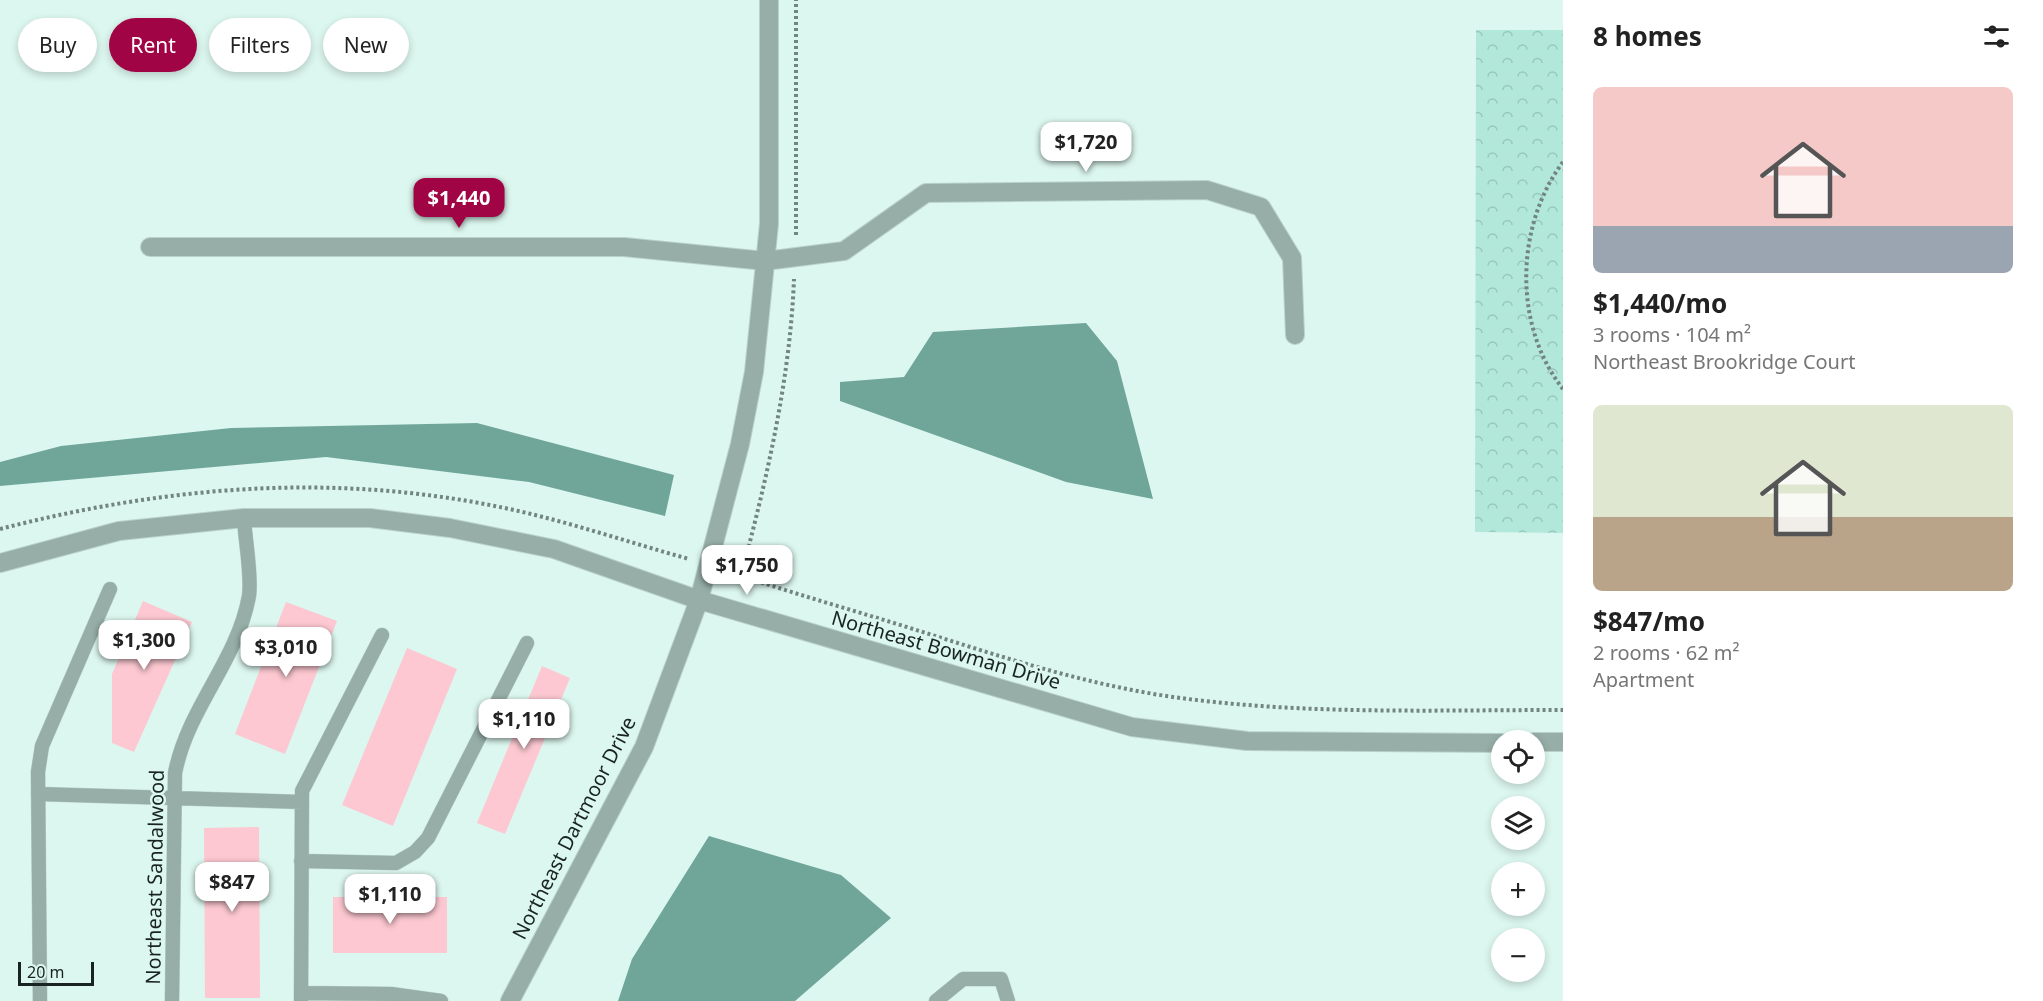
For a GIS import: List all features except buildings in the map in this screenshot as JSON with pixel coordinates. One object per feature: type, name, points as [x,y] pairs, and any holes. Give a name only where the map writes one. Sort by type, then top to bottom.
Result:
[{"type":"street","name":"Northeast Dartmoor Drive","points":[[510,1001],[644,747],[699,600],[740,444],[754,372],[769,224],[769,0]]},
{"type":"street","points":[[150,248],[624,248],[765,261],[844,251],[926,193],[1207,190],[1261,207],[1274,227],[1292,258],[1295,335]]},
{"type":"street","name":"Northeast Bowman Drive","points":[[0,563],[119,531],[244,518],[370,518],[450,528],[554,549],[699,600],[1132,728],[1247,741],[1491,742]]},
{"type":"street","points":[[1545,742],[1563,742]]},
{"type":"lane","name":"Northeast Sandalwood","points":[[172,1001],[174,799],[181,744],[234,646],[249,594],[244,518]]},
{"type":"lane","points":[[40,1001],[38,772],[48,729],[110,589]]},
{"type":"lane","points":[[382,635],[302,791],[301,997],[392,994],[441,1001]]},
{"type":"lane","points":[[301,861],[396,862],[416,852],[428,838],[527,643]]},
{"type":"lane","points":[[38,794],[302,802]]},
{"type":"lane","points":[[936,1001],[963,980],[1001,979],[1008,1001]]},
{"type":"path","points":[[1563,162],[1537,210],[1528,249],[1527,292],[1532,328],[1553,376],[1563,389]]},
{"type":"path","points":[[0,529],[67,512],[232,489],[301,485],[370,488],[441,497],[527,513],[708,565],[813,600],[1087,681],[1172,697],[1258,706],[1333,709],[1563,710]]},
{"type":"green space","points":[[1476,30],[1563,30],[1563,533],[1475,532]]},
{"type":"shaded area","points":[[1086,323],[1117,361],[1153,499],[1066,482],[840,401],[840,382],[904,377],[933,332]]},
{"type":"shaded area","points":[[477,423],[674,475],[665,516],[529,482],[326,457],[0,486],[0,462],[61,446],[231,428]]},
{"type":"shaded area","points":[[709,836],[841,875],[891,918],[795,1001],[618,1001],[632,959]]}]
